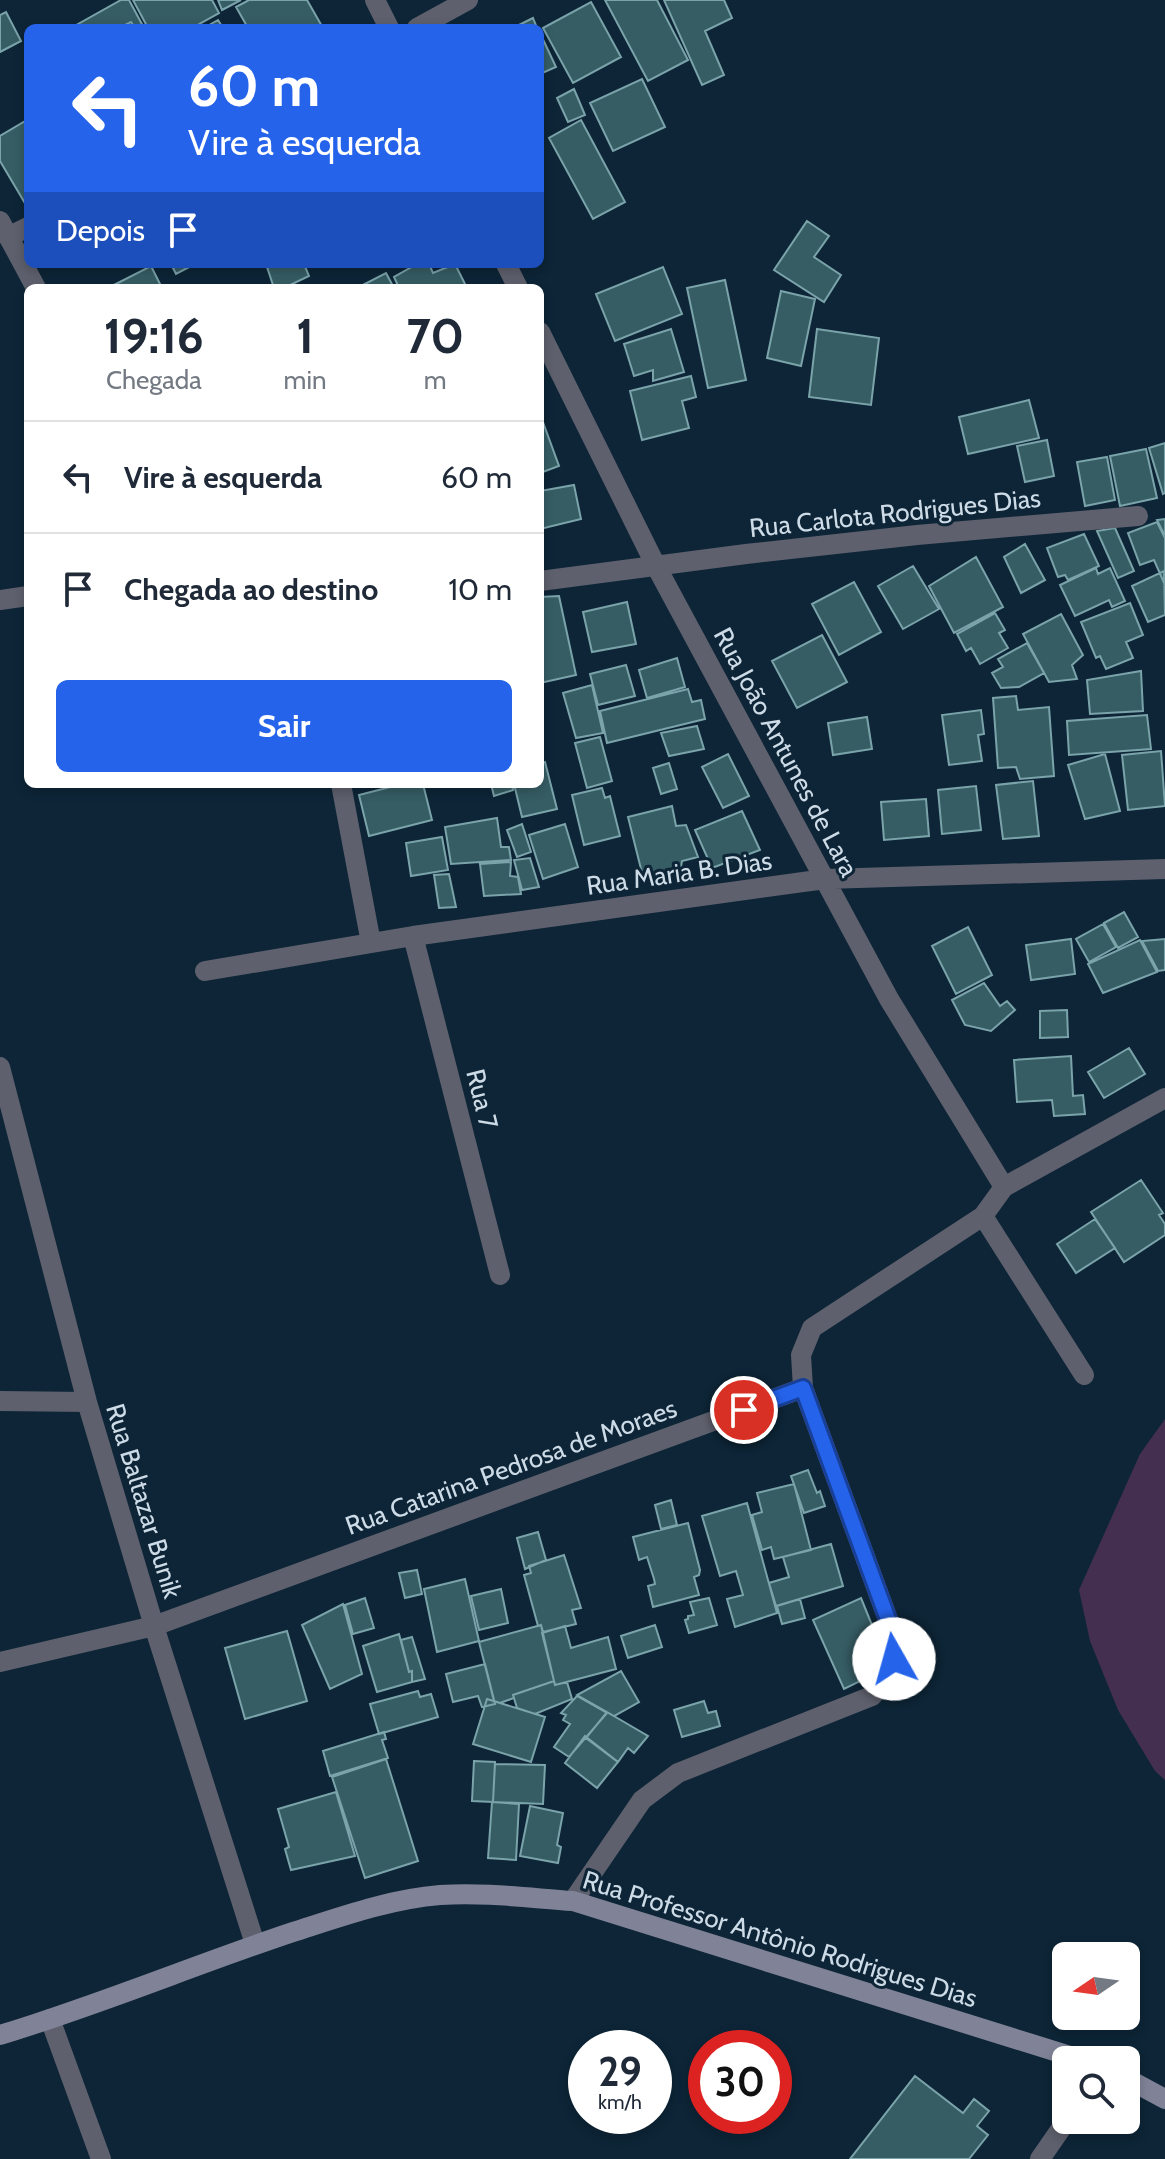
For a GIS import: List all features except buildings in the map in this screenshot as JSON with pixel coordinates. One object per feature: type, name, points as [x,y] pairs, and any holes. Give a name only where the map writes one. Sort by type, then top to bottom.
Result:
[{"type":"main road","name":"Rua Professor Antônio Rodrigues Dias","points":[[0,2035],[359,1910],[438,1895],[496,1895],[573,1901],[1052,2050]]},
{"type":"main road","points":[[1140,2086],[1165,2099]]},
{"type":"street","points":[[375,0],[387,24]]},
{"type":"street","points":[[424,24],[468,0]]},
{"type":"street","points":[[24,227],[4,229],[24,266]]},
{"type":"street","name":"Rua João Antunes de Lara","points":[[544,340],[656,566],[889,999],[1004,1187]]},
{"type":"street","name":"Rua Carlota Rodrigues Dias","points":[[544,580],[901,536],[1138,516]]},
{"type":"street","points":[[0,600],[24,597]]},
{"type":"street","points":[[342,788],[371,943]]},
{"type":"street","name":"Rua Maria B. Dias","points":[[205,971],[413,936],[825,879],[1165,869]]},
{"type":"street","name":"Rua 7","points":[[413,936],[500,1275]]},
{"type":"street","name":"Rua Baltazar Bunik","points":[[0,1067],[87,1402],[255,1944]]},
{"type":"street","points":[[573,1901],[642,1800],[678,1773],[872,1696],[890,1675],[897,1644],[803,1388],[801,1355],[812,1328],[983,1216],[1004,1187],[1165,1098]]},
{"type":"street","points":[[983,1216],[1084,1375]]},
{"type":"street","name":"Rua Catarina Pedrosa de Moraes","points":[[0,1662],[154,1626],[803,1388]]},
{"type":"street","points":[[0,1401],[87,1402]]},
{"type":"street","points":[[50,2019],[101,2159]]},
{"type":"street","points":[[1040,2159],[1057,2134]]},
{"type":"shaded area","points":[[1165,1419],[1165,1780],[1155,1771],[1118,1710],[1090,1641],[1079,1590],[1140,1454]]},
{"type":"route","points":[[744,1410],[803,1388],[897,1644],[894,1659]]}]
